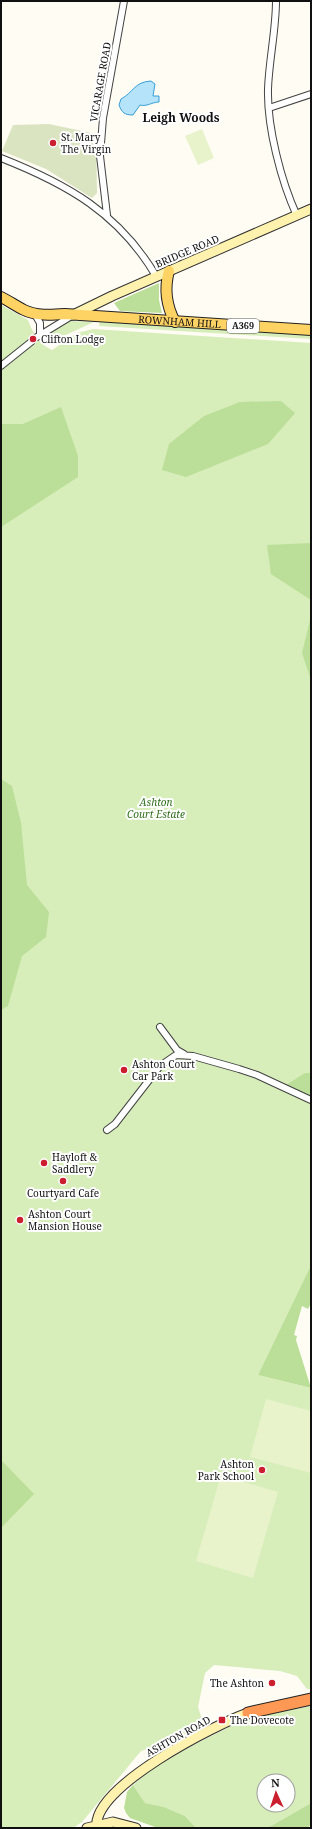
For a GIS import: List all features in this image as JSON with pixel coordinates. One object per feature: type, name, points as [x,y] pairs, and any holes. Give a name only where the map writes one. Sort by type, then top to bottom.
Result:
[{"type":"highway","points":[[248,1713],[311,1699]]},
{"type":"main road","name":"BRIDGE ROAD","points":[[69,315],[311,209]]},
{"type":"main road","points":[[169,271],[166,285],[166,298],[168,309],[175,322]]},
{"type":"main road","name":"A369","points":[[1,297],[13,302],[24,310],[34,313],[69,315]]},
{"type":"main road","name":"A369","points":[[13,302],[69,315]]},
{"type":"main road","name":"ROWNHAM HILL","points":[[69,315],[311,330]]},
{"type":"main road","name":"ASHTON ROAD","points":[[97,1827],[98,1817],[106,1804],[116,1793],[152,1763],[197,1736],[248,1713]]},
{"type":"main road","points":[[87,1828],[97,1827],[113,1822],[129,1827]]},
{"type":"street","name":"VICARAGE ROAD","points":[[107,215],[100,156],[103,118],[124,1]]},
{"type":"street","points":[[276,1],[270,63],[269,108],[284,182],[297,216]]},
{"type":"street","points":[[269,108],[311,94]]},
{"type":"street","points":[[1,158],[70,189],[107,215],[146,259],[156,276]]},
{"type":"street","points":[[34,313],[40,323],[38,336],[69,315]]},
{"type":"street","points":[[1,366],[31,342]]},
{"type":"street","points":[[160,1027],[177,1050],[184,1054],[257,1075],[311,1100]]},
{"type":"street","points":[[107,1130],[115,1124],[160,1066],[176,1055],[184,1054]]},
{"type":"green space","points":[[49,124],[96,134],[97,193],[92,198],[46,169],[2,151],[13,125]]},
{"type":"green space","points":[[202,129],[214,158],[198,165],[185,136]]},
{"type":"green space","points":[[159,283],[159,300],[162,313],[120,311],[114,303]]},
{"type":"green space","name":"Ashton Court Estate","points":[[1,305],[28,320],[37,338],[52,350],[77,333],[93,329],[311,343],[311,1265],[258,1375],[311,1388],[311,1689],[307,1689],[297,1676],[280,1671],[214,1665],[205,1673],[198,1707],[204,1725],[167,1743],[141,1751],[82,1822],[73,1828],[1,1828]]},
{"type":"green space","points":[[71,321],[94,322],[59,338],[48,333]]},
{"type":"green space","points":[[100,321],[311,333],[311,339],[99,326]]},
{"type":"green space","points":[[281,401],[295,413],[268,444],[186,477],[162,470],[169,444],[204,416],[240,402]]},
{"type":"green space","points":[[61,407],[78,456],[78,477],[1,527],[1,424],[23,424]]},
{"type":"green space","points":[[311,543],[311,600],[271,574],[267,545]]},
{"type":"green space","points":[[311,616],[311,680],[302,653]]},
{"type":"green space","points":[[1,779],[12,786],[21,823],[27,885],[49,912],[46,937],[22,956],[8,1006],[1,1010]]},
{"type":"green space","points":[[305,1073],[311,1073],[311,1096],[286,1085]]},
{"type":"green space","points":[[311,1265],[311,1303],[308,1309],[302,1306],[294,1335],[297,1336],[296,1340],[311,1388],[258,1375]]},
{"type":"green space","points":[[266,1399],[311,1411],[311,1473],[250,1457]]},
{"type":"green space","points":[[1,1460],[34,1494],[1,1528]]},
{"type":"green space","points":[[221,1475],[278,1492],[253,1578],[196,1561]]},
{"type":"green space","points":[[311,1706],[311,1803],[296,1812],[296,1773],[256,1773],[256,1813],[294,1813],[271,1826],[260,1828],[196,1828],[185,1816],[164,1807],[145,1803],[133,1785],[159,1762],[245,1719]]},
{"type":"green space","points":[[133,1785],[145,1803],[164,1807],[185,1816],[196,1828],[158,1828],[130,1818],[124,1808],[127,1792]]},
{"type":"green space","points":[[311,1803],[311,1825],[307,1828],[260,1828],[271,1826]]},
{"type":"water","points":[[151,81],[155,84],[153,96],[159,96],[159,102],[140,105],[133,115],[124,113],[119,105],[121,99],[137,85]]},
{"type":"place","name":"St. Mary The Virgin","points":[[53,143]]},
{"type":"place","name":"Clifton Lodge","points":[[33,339]]},
{"type":"place","name":"Ashton Court Car Park","points":[[124,1070]]},
{"type":"place","name":"Hayloft & Saddlery","points":[[44,1163]]},
{"type":"place","name":"Courtyard Cafe","points":[[63,1181]]},
{"type":"place","name":"Ashton Court Mansion House","points":[[20,1220]]},
{"type":"place","name":"Ashton Park School","points":[[262,1470]]},
{"type":"place","name":"The Ashton","points":[[272,1683]]},
{"type":"place","name":"The Dovecote","points":[[222,1720]]},
{"type":"district","name":"Leigh Woods","points":[[181,118]]}]
